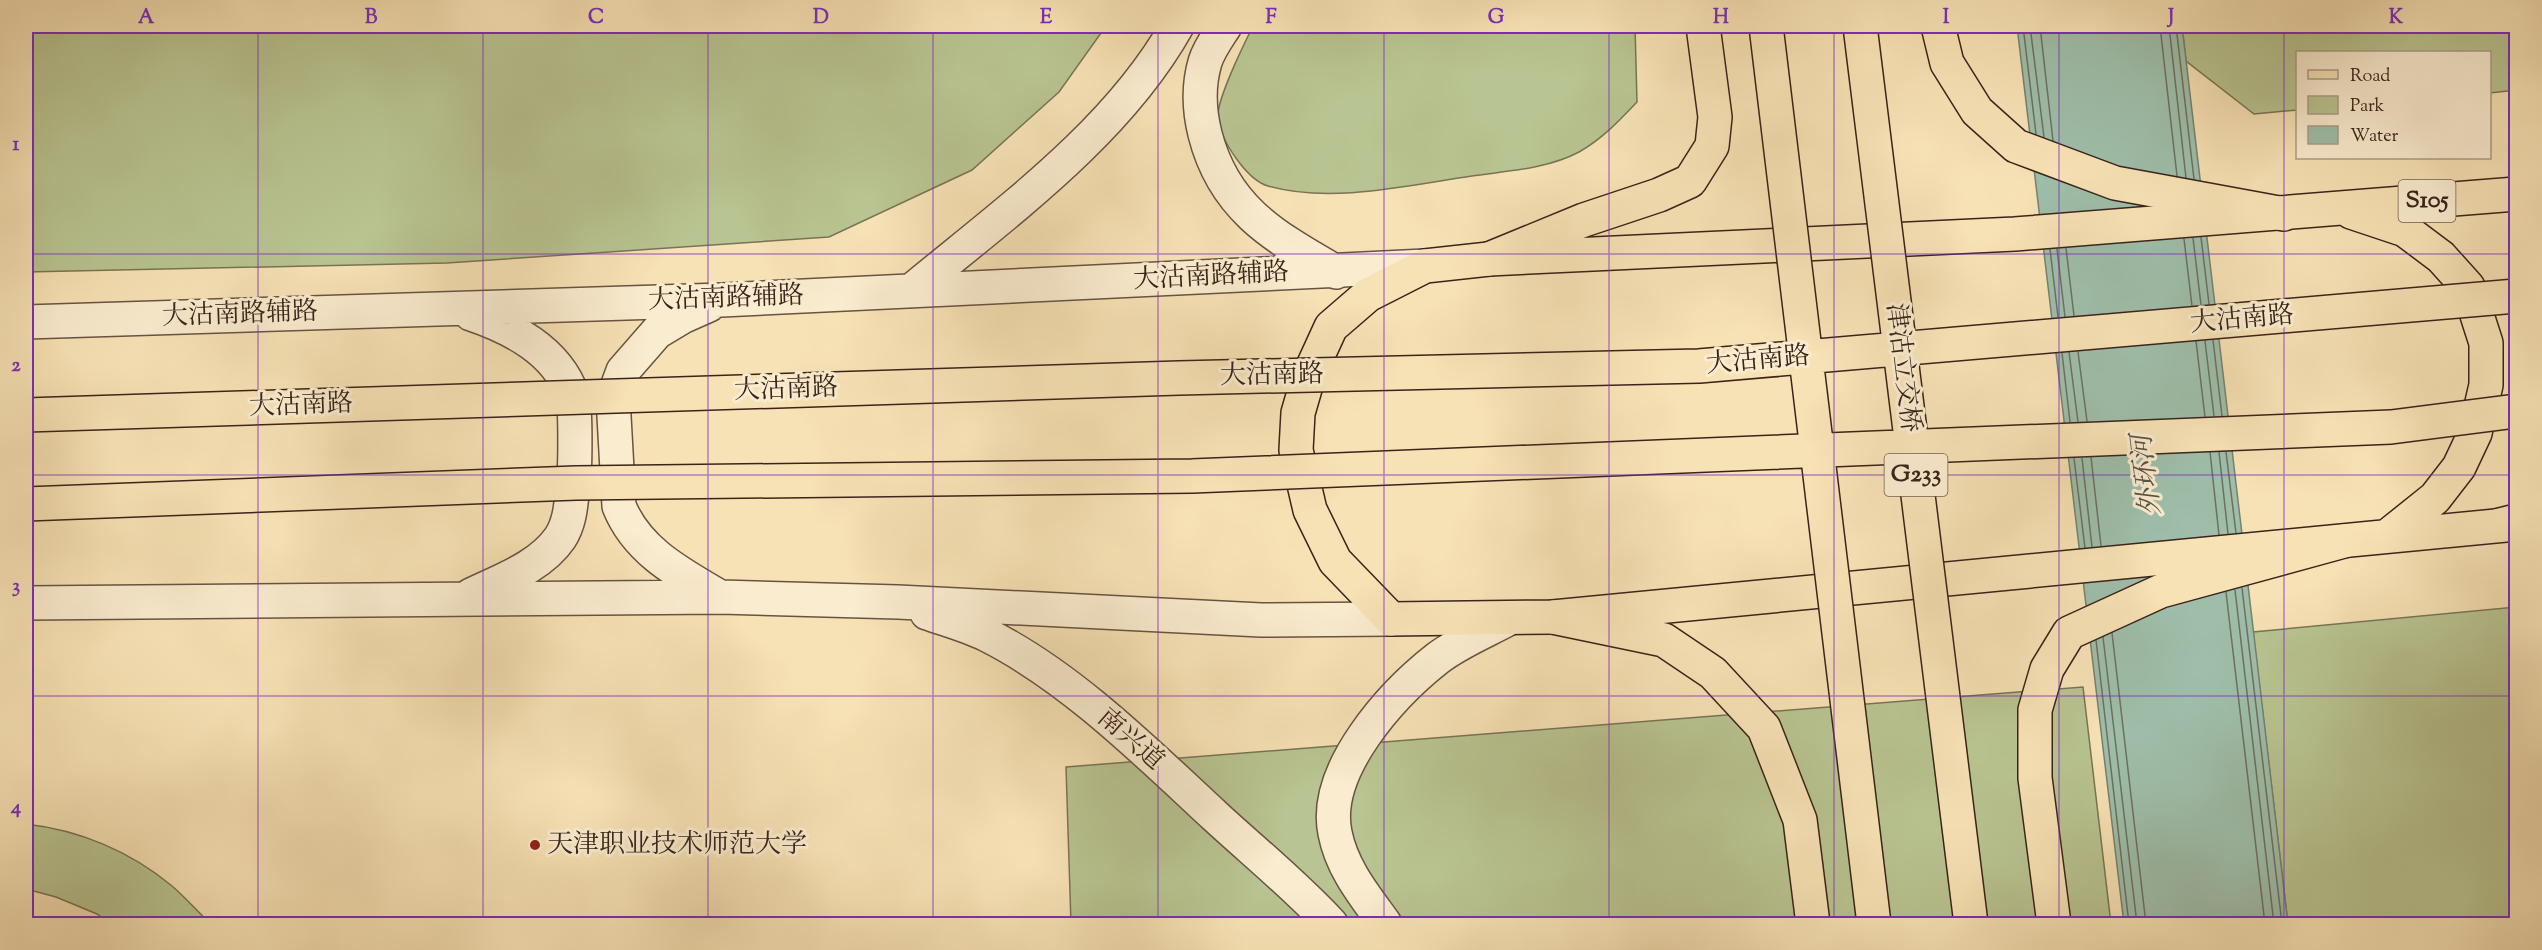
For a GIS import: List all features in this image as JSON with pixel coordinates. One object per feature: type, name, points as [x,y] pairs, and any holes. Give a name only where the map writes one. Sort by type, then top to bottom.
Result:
[{"type":"main road","points":[[1489,259],[1584,220],[1659,195],[1690,181],[1712,146],[1714,117],[1703,26]]},
{"type":"main road","points":[[1766,26],[1874,924]]},
{"type":"main road","name":"津沽立交桥","points":[[1860,26],[1971,924]]},
{"type":"main road","points":[[1938,26],[1947,63],[1977,111],[2016,146],[2115,183],[2284,213]]},
{"type":"main road","name":"S105","points":[[2338,208],[2517,194]]},
{"type":"main road","points":[[2390,534],[2435,498],[2459,467],[2475,433],[2486,385],[2486,343],[2468,287],[2440,257],[2405,230],[2338,208],[2014,234],[1489,259],[1425,266],[1368,295],[1331,327],[1309,375],[1298,413],[1296,450],[1310,510],[1335,561],[1391,619],[1553,617],[2511,523]]},
{"type":"main road","name":"大沽南路","points":[[26,415],[1309,375],[1699,366],[2517,296]]},
{"type":"main road","points":[[26,504],[576,483],[1204,475],[2391,427],[2517,411]]},
{"type":"main road","points":[[2054,924],[2035,778],[2035,710],[2047,669],[2069,633],[2161,591],[2344,541]]},
{"type":"main road","points":[[1553,617],[1664,640],[1713,673],[1764,728],[1800,820],[1813,924]]},
{"type":"street","points":[[911,291],[1044,180],[1109,117],[1161,55],[1177,26]]},
{"type":"street","points":[[1225,26],[1205,60],[1200,86],[1200,113],[1216,168],[1234,198],[1248,213],[1277,237],[1336,272]]},
{"type":"street","name":"大沽南路辅路","points":[[26,322],[722,300],[1425,266]]},
{"type":"street","points":[[721,597],[653,554],[625,521],[619,506],[613,398],[623,371],[657,332],[682,317],[722,300]]},
{"type":"street","points":[[458,309],[516,332],[537,347],[557,368],[573,395],[575,465],[569,518],[560,538],[544,555],[525,568],[462,599]]},
{"type":"street","points":[[26,603],[721,597],[898,602],[1261,621],[1391,619]]},
{"type":"street","name":"南兴道","points":[[898,602],[987,635],[1032,662],[1084,700],[1137,744],[1281,874],[1331,924]]},
{"type":"street","points":[[1385,924],[1345,866],[1335,832],[1334,802],[1344,770],[1365,735],[1395,697],[1438,657],[1510,618]]},
{"type":"green space","points":[[26,26],[1106,26],[1059,92],[972,170],[829,237],[447,263],[26,272]]},
{"type":"green space","points":[[1253,26],[1635,26],[1637,102],[1610,129],[1587,147],[1567,158],[1540,166],[1370,191],[1317,193],[1292,191],[1268,186],[1252,176],[1236,158],[1220,128],[1218,111],[1221,100]]},
{"type":"green space","points":[[2182,26],[2516,26],[2516,90],[2491,93],[2491,51],[2296,51],[2296,110],[2254,114],[2186,61]]},
{"type":"green space","points":[[2516,607],[2516,924],[2288,924],[2253,632]]},
{"type":"green space","points":[[2083,687],[2111,924],[1071,924],[1066,767]]},
{"type":"green space","points":[[26,824],[84,837],[139,862],[172,886],[211,924],[111,924],[97,914],[56,897],[26,889]]},
{"type":"water","name":"外环河","points":[[2017,26],[2182,26],[2288,924],[2124,924]]},
{"type":"place","name":"天津职业技术师范大学","points":[[535,845]]}]
